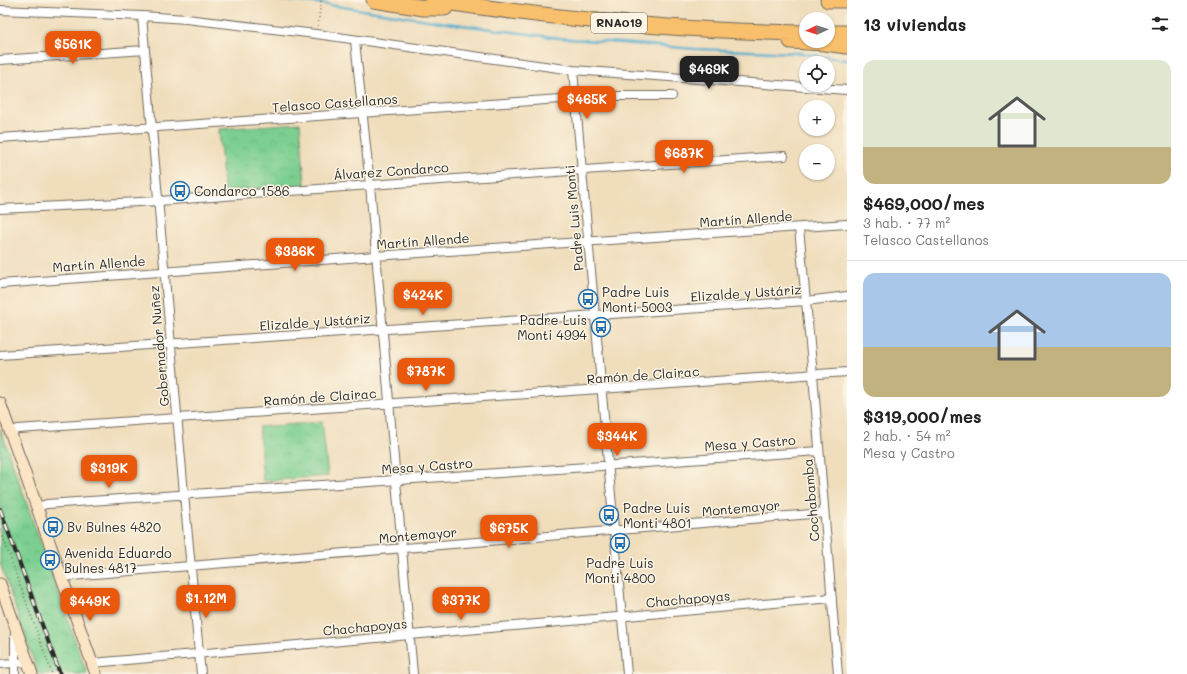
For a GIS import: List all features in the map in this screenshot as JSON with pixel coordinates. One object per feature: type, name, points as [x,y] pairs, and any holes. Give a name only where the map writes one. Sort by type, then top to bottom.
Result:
[{"type":"highway","points":[[374,0],[424,8],[500,10]]},
{"type":"highway","name":"RNA019","points":[[432,0],[500,10],[664,27],[799,33]]},
{"type":"highway","points":[[828,0],[847,0]]},
{"type":"highway","points":[[590,20],[682,36],[809,42],[847,46]]},
{"type":"highway","points":[[835,33],[847,33]]},
{"type":"main road","points":[[0,403],[96,674]]},
{"type":"main road","points":[[0,584],[15,630],[32,674]]},
{"type":"street","points":[[0,10],[142,16],[192,20],[301,32],[573,70],[847,90]]},
{"type":"street","name":"Gobernador Nuñez","points":[[142,16],[201,674]]},
{"type":"street","points":[[355,40],[370,185],[375,256],[413,674]]},
{"type":"street","points":[[0,60],[145,50]]},
{"type":"street","name":"Padre Luis Monti","points":[[573,70],[627,674]]},
{"type":"street","name":"Telasco Castellanos","points":[[0,138],[575,98],[672,96]]},
{"type":"street","name":"Álvarez Condarco","points":[[0,209],[159,201],[784,156]]},
{"type":"street","name":"Martín Allende","points":[[0,284],[375,256],[847,224]]},
{"type":"street","name":"Cochabamba","points":[[799,228],[814,375],[838,674]]},
{"type":"street","name":"Elizalde y Ustáriz","points":[[0,355],[806,301],[847,296]]},
{"type":"street","name":"Ramón de Clairac","points":[[10,432],[18,429],[847,372]]},
{"type":"street","name":"Mesa y Castro","points":[[37,507],[47,504],[184,494],[395,481],[819,451]]},
{"type":"street","name":"Montemayor","points":[[62,578],[70,576],[824,513]]},
{"type":"street","name":"Chachapoyas","points":[[92,663],[832,598]]},
{"type":"street","points":[[15,630],[15,674]]},
{"type":"street","points":[[0,664],[27,662]]},
{"type":"path","points":[[318,26],[321,0]]},
{"type":"path","points":[[0,529],[52,674]]},
{"type":"green space","points":[[300,123],[305,185],[224,191],[219,129]]},
{"type":"green space","points":[[322,422],[328,476],[263,481],[259,427]]},
{"type":"green space","points":[[0,428],[87,674],[38,674],[0,563]]},
{"type":"waterway","points":[[277,0],[317,3],[559,38],[695,49],[799,53],[847,60]]},
{"type":"railway","points":[[0,509],[60,674]]},
{"type":"place","name":"Condarco 1586","points":[[180,191]]},
{"type":"place","name":"Padre Luis Monti 5003","points":[[588,299]]},
{"type":"place","name":"Padre Luis Monti 4994","points":[[601,327]]},
{"type":"place","name":"Padre Luis Monti 4801","points":[[609,515]]},
{"type":"place","name":"Bv Bulnes 4820","points":[[53,527]]},
{"type":"place","name":"Padre Luis Monti 4800","points":[[620,543]]},
{"type":"place","name":"Avenida Eduardo Bulnes 4817","points":[[50,560]]}]
